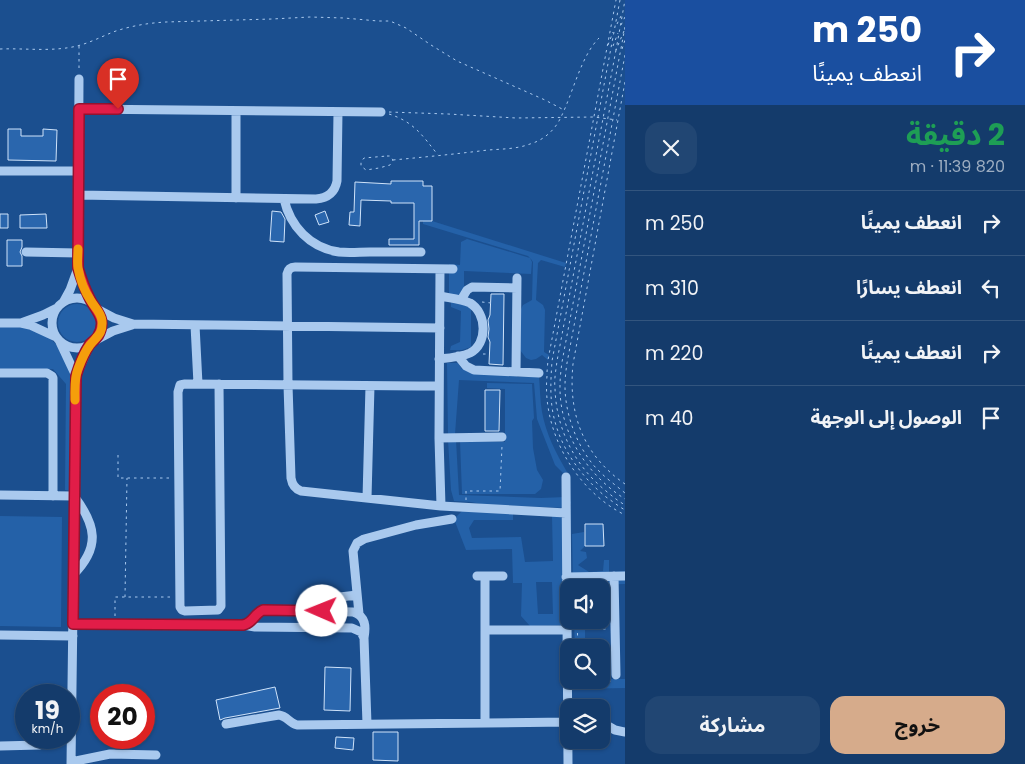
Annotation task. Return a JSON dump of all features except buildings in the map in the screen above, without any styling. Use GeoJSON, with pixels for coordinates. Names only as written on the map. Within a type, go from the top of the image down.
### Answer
{"type":"FeatureCollection","features":[{"type":"Feature","properties":{"kind":"lane"},"geometry":{"type":"LineString","coordinates":[[80,78],[78,268],[84,286],[100,315],[101,328],[76,376],[71,763],[110,754],[156,755]]}},
{"type":"Feature","properties":{"kind":"lane"},"geometry":{"type":"LineString","coordinates":[[79,109],[381,112]]}},
{"type":"Feature","properties":{"kind":"lane"},"geometry":{"type":"LineString","coordinates":[[236,111],[236,198]]}},
{"type":"Feature","properties":{"kind":"lane"},"geometry":{"type":"LineString","coordinates":[[78,195],[321,199],[335,189],[337,180],[338,112]]}},
{"type":"Feature","properties":{"kind":"lane"},"geometry":{"type":"LineString","coordinates":[[0,171],[78,171]]}},
{"type":"Feature","properties":{"kind":"lane"},"geometry":{"type":"LineString","coordinates":[[284,198],[288,212],[298,230],[308,239],[327,249],[340,252],[421,252]]}},
{"type":"Feature","properties":{"kind":"lane"},"geometry":{"type":"LineString","coordinates":[[26,252],[78,252]]}},
{"type":"Feature","properties":{"kind":"lane"},"geometry":{"type":"LineString","coordinates":[[76,376],[52,325],[54,313],[72,285],[78,268]]}},
{"type":"Feature","properties":{"kind":"lane"},"geometry":{"type":"LineString","coordinates":[[453,269],[291,268],[288,270],[288,385],[291,478],[294,486],[301,491],[441,506],[566,513]]}},
{"type":"Feature","properties":{"kind":"lane"},"geometry":{"type":"LineString","coordinates":[[440,269],[439,438],[441,506]]}},
{"type":"Feature","properties":{"kind":"lane"},"geometry":{"type":"LineString","coordinates":[[516,372],[518,278]]}},
{"type":"Feature","properties":{"kind":"lane"},"geometry":{"type":"LineString","coordinates":[[463,301],[467,290],[472,287],[517,288]]}},
{"type":"Feature","properties":{"kind":"lane"},"geometry":{"type":"LineString","coordinates":[[439,359],[469,353],[478,346],[481,340],[482,329],[482,318],[477,309],[470,303],[440,296]]}},
{"type":"Feature","properties":{"kind":"lane"},"geometry":{"type":"LineString","coordinates":[[21,323],[43,315],[71,299],[78,298],[85,300],[114,318],[133,324],[440,328]]}},
{"type":"Feature","properties":{"kind":"lane"},"geometry":{"type":"LineString","coordinates":[[0,323],[21,323],[39,328],[71,348],[84,347],[113,331],[133,324]]}},
{"type":"Feature","properties":{"kind":"lane"},"geometry":{"type":"LineString","coordinates":[[195,325],[198,384]]}},
{"type":"Feature","properties":{"kind":"lane"},"geometry":{"type":"LineString","coordinates":[[461,356],[466,366],[471,369],[539,373]]}},
{"type":"Feature","properties":{"kind":"lane"},"geometry":{"type":"LineString","coordinates":[[0,373],[47,373],[53,378],[53,496]]}},
{"type":"Feature","properties":{"kind":"lane"},"geometry":{"type":"LineString","coordinates":[[219,384],[221,608],[216,611],[183,611],[180,607],[178,389],[183,384],[219,384],[370,386],[439,386]]}},
{"type":"Feature","properties":{"kind":"lane"},"geometry":{"type":"LineString","coordinates":[[367,498],[370,386]]}},
{"type":"Feature","properties":{"kind":"lane"},"geometry":{"type":"LineString","coordinates":[[439,438],[502,437]]}},
{"type":"Feature","properties":{"kind":"lane"},"geometry":{"type":"LineString","coordinates":[[566,477],[567,639]]}},
{"type":"Feature","properties":{"kind":"lane"},"geometry":{"type":"LineString","coordinates":[[0,495],[74,496]]}},
{"type":"Feature","properties":{"kind":"lane"},"geometry":{"type":"LineString","coordinates":[[73,575],[86,562],[92,543],[90,522],[74,496]]}},
{"type":"Feature","properties":{"kind":"lane"},"geometry":{"type":"LineString","coordinates":[[367,724],[365,624],[361,616],[357,595],[354,547],[360,541],[398,530],[452,519]]}},
{"type":"Feature","properties":{"kind":"lane"},"geometry":{"type":"LineString","coordinates":[[485,723],[485,630],[481,576],[503,576]]}},
{"type":"Feature","properties":{"kind":"lane"},"geometry":{"type":"LineString","coordinates":[[614,576],[616,678]]}},
{"type":"Feature","properties":{"kind":"lane"},"geometry":{"type":"LineString","coordinates":[[566,577],[625,576]]}},
{"type":"Feature","properties":{"kind":"lane"},"geometry":{"type":"LineString","coordinates":[[340,596],[357,595]]}},
{"type":"Feature","properties":{"kind":"lane"},"geometry":{"type":"LineString","coordinates":[[243,625],[250,623],[258,613],[266,610],[353,612],[361,616]]}},
{"type":"Feature","properties":{"kind":"lane"},"geometry":{"type":"LineString","coordinates":[[340,612],[338,620],[340,628]]}},
{"type":"Feature","properties":{"kind":"lane"},"geometry":{"type":"LineString","coordinates":[[355,629],[359,625],[361,616]]}},
{"type":"Feature","properties":{"kind":"lane"},"geometry":{"type":"LineString","coordinates":[[254,619],[259,627]]}},
{"type":"Feature","properties":{"kind":"lane"},"geometry":{"type":"LineString","coordinates":[[73,624],[243,625],[259,627],[340,628],[355,629],[361,632],[364,638]]}},
{"type":"Feature","properties":{"kind":"lane"},"geometry":{"type":"LineString","coordinates":[[485,630],[567,630]]}},
{"type":"Feature","properties":{"kind":"lane"},"geometry":{"type":"LineString","coordinates":[[0,635],[73,636]]}},
{"type":"Feature","properties":{"kind":"lane"},"geometry":{"type":"LineString","coordinates":[[226,724],[279,715],[284,716],[297,725],[560,720]]}},
{"type":"Feature","properties":{"kind":"lane"},"geometry":{"type":"LineString","coordinates":[[610,727],[625,732]]}},
{"type":"Feature","properties":{"kind":"lane"},"geometry":{"type":"LineString","coordinates":[[0,746],[15,746]]}},
{"type":"Feature","properties":{"kind":"lane"},"geometry":{"type":"LineString","coordinates":[[568,749],[568,764]]}},
{"type":"Feature","properties":{"kind":"path"},"geometry":{"type":"LineString","coordinates":[[616,0],[548,360],[546,393],[547,408],[552,427],[561,450],[575,474],[593,492],[625,515]]}},
{"type":"Feature","properties":{"kind":"path"},"geometry":{"type":"LineString","coordinates":[[620,0],[552,361],[550,386],[556,426],[565,448],[579,471],[596,489],[625,510]]}},
{"type":"Feature","properties":{"kind":"path"},"geometry":{"type":"LineString","coordinates":[[625,0],[557,361],[554,386],[556,406],[561,425],[569,446],[582,468],[599,485],[625,504]]}},
{"type":"Feature","properties":{"kind":"path"},"geometry":{"type":"LineString","coordinates":[[607,48],[625,9]]}},
{"type":"Feature","properties":{"kind":"path"},"geometry":{"type":"LineString","coordinates":[[0,49],[58,49],[79,46],[124,29],[152,23],[310,17],[390,21],[396,22],[457,61],[564,110]]}},
{"type":"Feature","properties":{"kind":"path"},"geometry":{"type":"LineString","coordinates":[[611,49],[625,17]]}},
{"type":"Feature","properties":{"kind":"path"},"geometry":{"type":"LineString","coordinates":[[616,50],[625,28]]}},
{"type":"Feature","properties":{"kind":"path"},"geometry":{"type":"LineString","coordinates":[[625,28],[562,362],[560,386],[561,406],[573,444],[586,465],[602,482],[625,499]]}},
{"type":"Feature","properties":{"kind":"path"},"geometry":{"type":"LineString","coordinates":[[392,160],[529,145],[546,136],[561,118],[588,52],[600,38]]}},
{"type":"Feature","properties":{"kind":"path"},"geometry":{"type":"LineString","coordinates":[[620,52],[625,40]]}},
{"type":"Feature","properties":{"kind":"path"},"geometry":{"type":"LineString","coordinates":[[79,46],[80,78]]}},
{"type":"Feature","properties":{"kind":"path"},"geometry":{"type":"LineString","coordinates":[[625,55],[567,363],[565,386],[566,405],[570,422],[578,441],[590,462],[625,493]]}},
{"type":"Feature","properties":{"kind":"path"},"geometry":{"type":"LineString","coordinates":[[625,82],[571,382],[572,400],[582,435],[602,465],[625,484]]}},
{"type":"Feature","properties":{"kind":"path"},"geometry":{"type":"LineString","coordinates":[[381,112],[516,118],[594,117],[618,120]]}},
{"type":"Feature","properties":{"kind":"path"},"geometry":{"type":"LineString","coordinates":[[381,112],[395,116],[413,126],[439,156]]}},
{"type":"Feature","properties":{"kind":"path"},"geometry":{"type":"LineString","coordinates":[[390,156],[392,160],[390,165],[379,168],[366,170],[361,166],[362,160],[366,158],[390,156]]}},
{"type":"Feature","properties":{"kind":"path"},"geometry":{"type":"LineString","coordinates":[[478,302],[491,303]]}},
{"type":"Feature","properties":{"kind":"path"},"geometry":{"type":"LineString","coordinates":[[477,354],[489,354]]}},
{"type":"Feature","properties":{"kind":"path"},"geometry":{"type":"LineString","coordinates":[[466,508],[466,491],[500,491],[502,437]]}},
{"type":"Feature","properties":{"kind":"path"},"geometry":{"type":"LineString","coordinates":[[118,455],[118,478],[179,478]]}},
{"type":"Feature","properties":{"kind":"path"},"geometry":{"type":"LineString","coordinates":[[126,597],[127,478]]}},
{"type":"Feature","properties":{"kind":"path"},"geometry":{"type":"LineString","coordinates":[[115,624],[115,597],[180,598]]}},
{"type":"Feature","properties":{"kind":"path"},"geometry":{"type":"LineString","coordinates":[[577,629],[578,639]]}},
{"type":"Feature","properties":{"kind":"path"},"geometry":{"type":"LineString","coordinates":[[610,629],[615,629]]}},
{"type":"Feature","properties":{"kind":"path"},"geometry":{"type":"LineString","coordinates":[[610,678],[616,678]]}},
{"type":"Feature","properties":{"kind":"shaded area"},"geometry":{"type":"Polygon","coordinates":[[[423,221],[432,221],[566,263],[565,267],[541,260],[538,263],[536,300],[543,305],[545,310],[544,352],[549,355],[548,360],[542,355],[531,360],[526,358],[520,350],[521,309],[523,305],[532,300],[533,262],[531,259],[528,256],[423,224],[423,221]]]}},
{"type":"Feature","properties":{"kind":"shaded area"},"geometry":{"type":"Polygon","coordinates":[[[467,239],[530,258],[532,262],[531,274],[464,271],[464,295],[449,295],[449,264],[460,265],[461,242],[467,239]]]}},
{"type":"Feature","properties":{"kind":"shaded area"},"geometry":{"type":"Polygon","coordinates":[[[451,302],[465,303],[471,308],[471,347],[462,350],[450,350],[451,346],[460,342],[461,311],[451,307],[451,302]]]}},
{"type":"Feature","properties":{"kind":"shaded area"},"geometry":{"type":"Polygon","coordinates":[[[77,304],[91,309],[96,323],[91,337],[77,342],[63,337],[58,323],[63,309],[77,304]]]}},
{"type":"Feature","properties":{"kind":"shaded area"},"geometry":{"type":"Polygon","coordinates":[[[0,327],[23,327],[47,336],[56,344],[64,357],[71,381],[71,491],[65,490],[66,384],[53,369],[0,370],[0,327]]]}},
{"type":"Feature","properties":{"kind":"shaded area"},"geometry":{"type":"Polygon","coordinates":[[[447,363],[458,363],[462,369],[521,370],[517,377],[539,376],[541,408],[546,428],[567,472],[563,473],[555,465],[537,419],[534,383],[459,380],[455,434],[448,434],[447,363]]]}},
{"type":"Feature","properties":{"kind":"shaded area"},"geometry":{"type":"Polygon","coordinates":[[[487,383],[532,384],[533,448],[537,470],[543,480],[541,489],[535,494],[462,494],[460,441],[505,442],[505,389],[487,388],[487,383]]]}},
{"type":"Feature","properties":{"kind":"shaded area"},"geometry":{"type":"Polygon","coordinates":[[[448,440],[456,440],[459,495],[565,497],[571,502],[569,508],[486,505],[454,501],[451,490],[448,440]]]}},
{"type":"Feature","properties":{"kind":"shaded area"},"geometry":{"type":"Polygon","coordinates":[[[462,511],[513,513],[513,520],[474,520],[469,528],[472,538],[521,537],[525,562],[553,561],[552,516],[558,515],[566,521],[565,579],[560,579],[560,625],[530,626],[521,616],[522,583],[513,583],[512,549],[466,550],[454,519],[462,511]],[[536,582],[538,614],[553,614],[552,582],[536,582]]]}},
{"type":"Feature","properties":{"kind":"shaded area"},"geometry":{"type":"Polygon","coordinates":[[[0,516],[62,517],[61,627],[0,626],[0,516]]]}},
{"type":"Feature","properties":{"kind":"shaded area"},"geometry":{"type":"Polygon","coordinates":[[[584,532],[585,546],[580,551],[586,552],[587,558],[578,565],[589,572],[603,571],[604,560],[609,560],[609,572],[625,571],[625,584],[610,584],[610,579],[573,579],[572,534],[584,532]]]}},
{"type":"Feature","properties":{"kind":"shaded area"},"geometry":{"type":"Polygon","coordinates":[[[574,629],[585,629],[585,639],[575,639],[574,629]]]}},
{"type":"Feature","properties":{"kind":"shaded area"},"geometry":{"type":"Polygon","coordinates":[[[610,679],[625,679],[625,688],[610,688],[610,679]]]}},
{"type":"Feature","properties":{"kind":"slow traffic"},"geometry":{"type":"LineString","coordinates":[[75,400],[76,376],[90,344],[96,340],[99,334],[102,321],[81,280],[78,268],[78,249]]}},
{"type":"Feature","properties":{"kind":"route"},"geometry":{"type":"LineString","coordinates":[[118,109],[79,109],[78,268],[86,292],[102,321],[99,334],[96,340],[90,344],[76,376],[73,624],[246,625],[263,610],[322,611]]}}]}
